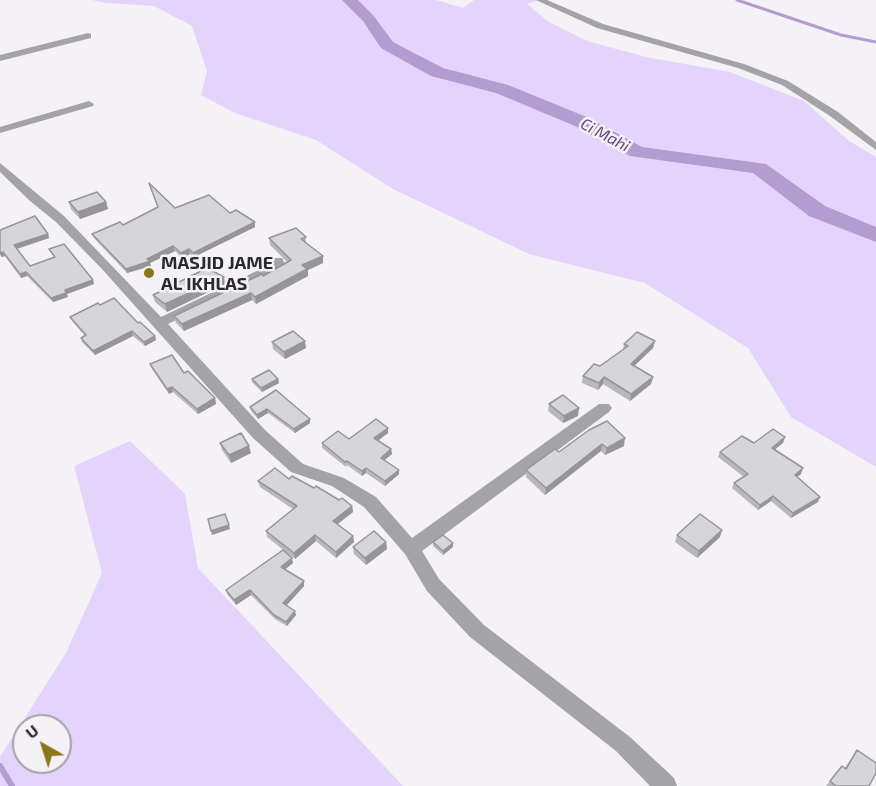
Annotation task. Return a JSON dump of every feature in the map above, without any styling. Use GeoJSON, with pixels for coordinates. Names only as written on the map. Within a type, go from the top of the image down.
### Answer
{"type":"FeatureCollection","features":[{"type":"Feature","properties":{"kind":"street"},"geometry":{"type":"LineString","coordinates":[[540,0],[600,26],[741,66],[785,83],[834,114],[876,147]]}},
{"type":"Feature","properties":{"kind":"street"},"geometry":{"type":"LineString","coordinates":[[0,58],[88,36]]}},
{"type":"Feature","properties":{"kind":"street"},"geometry":{"type":"LineString","coordinates":[[0,130],[89,104]]}},
{"type":"Feature","properties":{"kind":"street"},"geometry":{"type":"LineString","coordinates":[[0,166],[34,199],[60,219],[274,448],[297,468],[338,482],[370,502],[411,549],[433,585],[477,630],[623,744],[666,786]]}},
{"type":"Feature","properties":{"kind":"street"},"geometry":{"type":"LineString","coordinates":[[159,323],[272,269],[279,264],[278,261]]}},
{"type":"Feature","properties":{"kind":"street"},"geometry":{"type":"LineString","coordinates":[[411,549],[604,408]]}},
{"type":"Feature","properties":{"kind":"shaded area"},"geometry":{"type":"Polygon","coordinates":[[[92,0],[436,0],[463,8],[474,0],[540,0],[527,4],[549,22],[587,41],[646,57],[730,72],[804,101],[849,141],[876,157],[876,467],[791,417],[748,348],[645,283],[529,254],[393,189],[316,140],[235,113],[201,95],[207,71],[192,26],[154,6],[92,0]]]}},
{"type":"Feature","properties":{"kind":"shaded area"},"geometry":{"type":"Polygon","coordinates":[[[130,441],[185,494],[198,568],[403,786],[0,786],[0,757],[12,738],[12,774],[72,774],[72,714],[27,714],[66,653],[102,573],[74,466],[130,441]]]}},
{"type":"Feature","properties":{"kind":"building"},"geometry":{"type":"Polygon","coordinates":[[[149,183],[175,208],[209,195],[230,213],[236,210],[255,222],[193,253],[189,249],[181,253],[173,246],[147,259],[150,261],[126,269],[92,234],[120,222],[123,225],[158,207],[149,183]]]}},
{"type":"Feature","properties":{"kind":"building"},"geometry":{"type":"Polygon","coordinates":[[[97,192],[106,202],[78,212],[69,202],[97,192]]]}},
{"type":"Feature","properties":{"kind":"building"},"geometry":{"type":"Polygon","coordinates":[[[35,216],[48,234],[14,245],[30,266],[55,257],[49,249],[64,244],[93,280],[65,290],[66,293],[51,298],[26,272],[20,274],[3,252],[0,253],[0,230],[35,216]]]}},
{"type":"Feature","properties":{"kind":"building"},"geometry":{"type":"Polygon","coordinates":[[[296,228],[306,237],[301,239],[323,256],[302,265],[307,269],[255,297],[251,293],[182,324],[174,316],[262,274],[263,276],[291,260],[269,238],[296,228]]]}},
{"type":"Feature","properties":{"kind":"building"},"geometry":{"type":"Polygon","coordinates":[[[207,268],[224,277],[165,304],[153,295],[207,268]]]}},
{"type":"Feature","properties":{"kind":"building"},"geometry":{"type":"Polygon","coordinates":[[[114,298],[138,323],[140,322],[155,336],[144,342],[132,331],[93,351],[81,338],[86,335],[70,317],[114,298]]]}},
{"type":"Feature","properties":{"kind":"building"},"geometry":{"type":"Polygon","coordinates":[[[293,331],[305,341],[284,352],[272,342],[293,331]]]}},
{"type":"Feature","properties":{"kind":"building"},"geometry":{"type":"Polygon","coordinates":[[[637,332],[655,341],[631,364],[653,377],[631,394],[604,377],[599,383],[583,376],[594,364],[600,366],[628,346],[624,344],[637,332]]]}},
{"type":"Feature","properties":{"kind":"building"},"geometry":{"type":"Polygon","coordinates":[[[172,355],[184,373],[188,371],[215,398],[197,409],[172,387],[167,389],[150,364],[172,355]]]}},
{"type":"Feature","properties":{"kind":"building"},"geometry":{"type":"Polygon","coordinates":[[[269,370],[278,379],[261,388],[252,379],[269,370]]]}},
{"type":"Feature","properties":{"kind":"building"},"geometry":{"type":"Polygon","coordinates":[[[276,390],[310,419],[294,429],[267,409],[257,415],[250,407],[276,390]]]}},
{"type":"Feature","properties":{"kind":"building"},"geometry":{"type":"Polygon","coordinates":[[[563,395],[579,408],[564,416],[549,404],[563,395]]]}},
{"type":"Feature","properties":{"kind":"building"},"geometry":{"type":"Polygon","coordinates":[[[376,419],[388,428],[374,438],[391,449],[381,458],[399,470],[385,481],[366,468],[362,471],[347,461],[345,462],[322,443],[338,431],[349,439],[376,419]]]}},
{"type":"Feature","properties":{"kind":"building"},"geometry":{"type":"Polygon","coordinates":[[[607,421],[625,438],[607,448],[602,444],[546,488],[526,470],[555,449],[559,452],[589,430],[607,421]]]}},
{"type":"Feature","properties":{"kind":"building"},"geometry":{"type":"Polygon","coordinates":[[[773,429],[785,437],[772,448],[803,468],[795,475],[820,497],[793,513],[773,496],[760,505],[734,483],[748,474],[720,452],[742,436],[754,443],[773,429]]]}},
{"type":"Feature","properties":{"kind":"building"},"geometry":{"type":"Polygon","coordinates":[[[241,433],[249,446],[229,455],[220,443],[241,433]]]}},
{"type":"Feature","properties":{"kind":"building"},"geometry":{"type":"Polygon","coordinates":[[[275,468],[289,479],[292,476],[314,488],[316,486],[339,500],[342,498],[352,506],[333,521],[353,536],[336,552],[315,535],[294,553],[266,531],[297,506],[258,481],[275,468]]]}},
{"type":"Feature","properties":{"kind":"building"},"geometry":{"type":"Polygon","coordinates":[[[225,514],[229,525],[211,531],[208,519],[225,514]]]}},
{"type":"Feature","properties":{"kind":"building"},"geometry":{"type":"Polygon","coordinates":[[[700,514],[722,530],[699,551],[677,535],[700,514]]]}},
{"type":"Feature","properties":{"kind":"building"},"geometry":{"type":"Polygon","coordinates":[[[374,531],[386,542],[365,558],[353,547],[374,531]]]}},
{"type":"Feature","properties":{"kind":"building"},"geometry":{"type":"Polygon","coordinates":[[[443,535],[453,543],[443,551],[433,542],[443,535]]]}},
{"type":"Feature","properties":{"kind":"building"},"geometry":{"type":"Polygon","coordinates":[[[283,550],[292,558],[281,567],[304,581],[283,603],[295,611],[286,622],[274,615],[250,590],[234,600],[226,590],[283,550]]]}},
{"type":"Feature","properties":{"kind":"building"},"geometry":{"type":"Polygon","coordinates":[[[857,750],[876,763],[876,773],[869,786],[836,786],[830,781],[842,766],[846,769],[857,750]]]}},
{"type":"Feature","properties":{"kind":"waterway","name":"Ci Mahi"},"geometry":{"type":"LineString","coordinates":[[349,0],[368,18],[387,45],[437,72],[502,89],[582,122],[637,152],[759,168],[817,211],[876,235]]}},
{"type":"Feature","properties":{"kind":"waterway"},"geometry":{"type":"LineString","coordinates":[[737,0],[841,35],[876,42]]}},
{"type":"Feature","properties":{"kind":"waterway"},"geometry":{"type":"LineString","coordinates":[[0,766],[12,786]]}},
{"type":"Feature","properties":{"kind":"place","name":"MASJID JAME AL IKHLAS"},"geometry":{"type":"Point","coordinates":[149,273]}}]}
